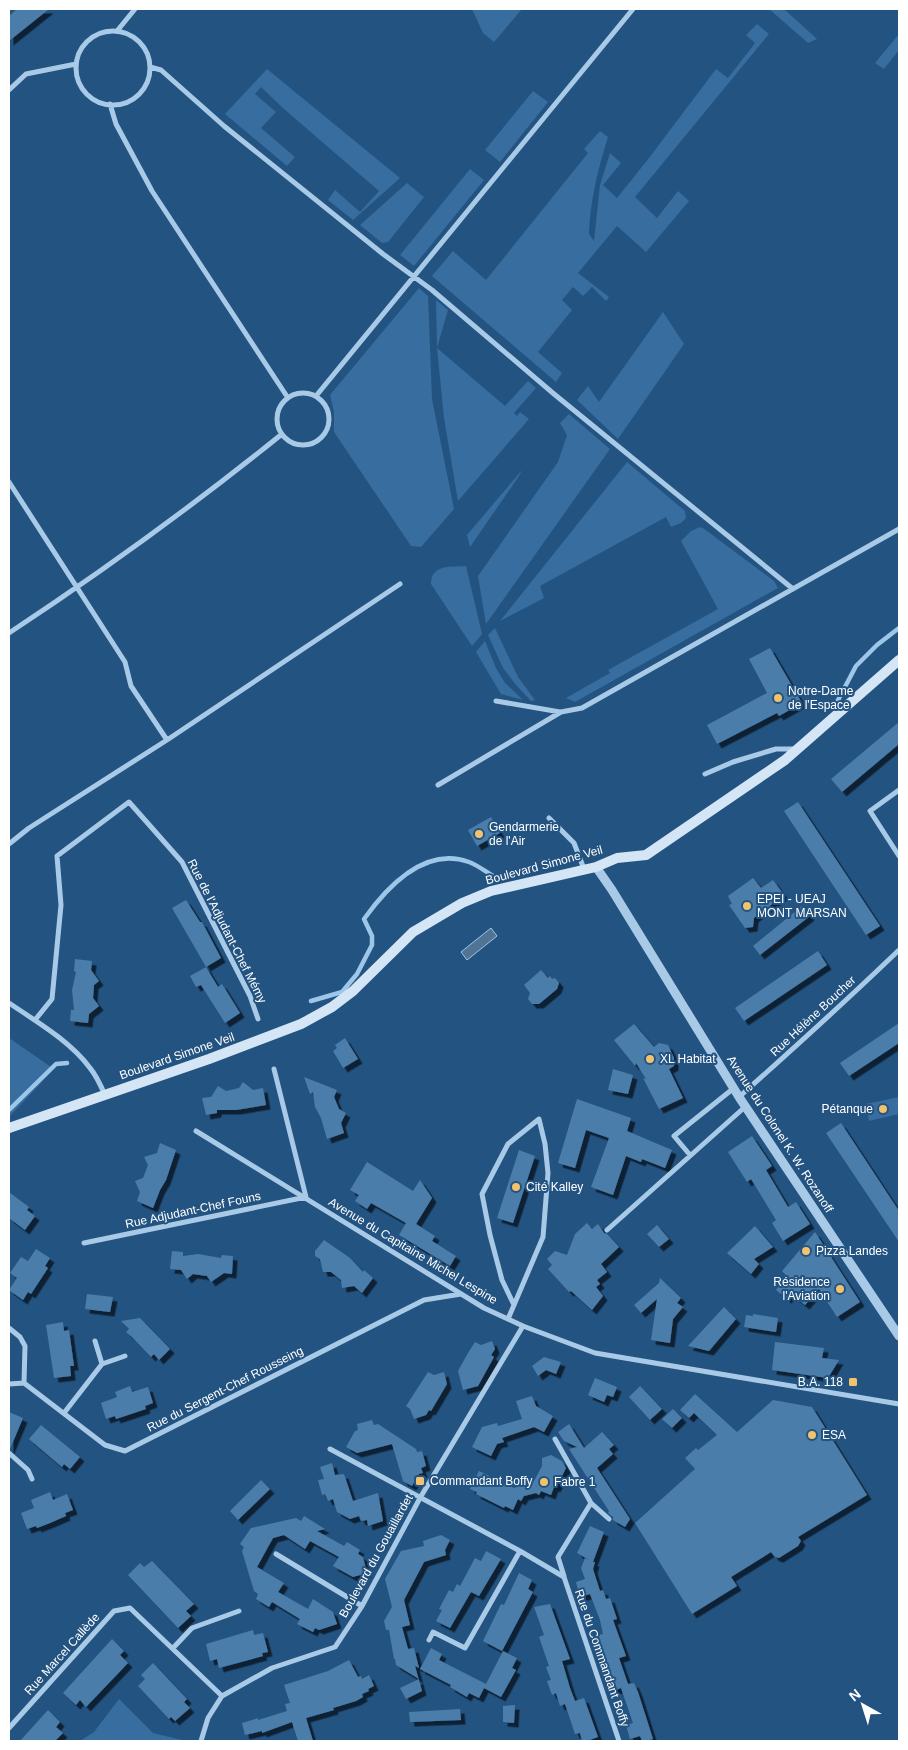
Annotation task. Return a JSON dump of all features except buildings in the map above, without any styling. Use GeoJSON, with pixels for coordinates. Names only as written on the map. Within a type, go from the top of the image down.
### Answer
{"type":"FeatureCollection","features":[{"type":"Feature","properties":{"kind":"main road","name":"Boulevard Simone Veil"},"geometry":{"type":"LineString","coordinates":[[9,1128],[219,1055],[301,1024],[332,1007],[353,991],[413,932],[462,903],[491,891],[596,867],[617,858],[646,855],[785,760],[899,660]]}},
{"type":"Feature","properties":{"kind":"street"},"geometry":{"type":"LineString","coordinates":[[117,31],[135,9]]}},
{"type":"Feature","properties":{"kind":"street"},"geometry":{"type":"LineString","coordinates":[[316,396],[416,277],[633,9]]}},
{"type":"Feature","properties":{"kind":"street"},"geometry":{"type":"LineString","coordinates":[[117,31],[136,39],[144,47],[150,67],[148,79],[143,90],[134,98],[123,103],[110,104],[99,102],[89,96],[81,87],[77,76],[76,64],[79,53],[85,43],[94,36],[117,31]]}},
{"type":"Feature","properties":{"kind":"street"},"geometry":{"type":"LineString","coordinates":[[9,90],[26,74],[76,64]]}},
{"type":"Feature","properties":{"kind":"street"},"geometry":{"type":"LineString","coordinates":[[150,67],[161,70],[224,126],[383,254],[416,277],[554,394],[794,589]]}},
{"type":"Feature","properties":{"kind":"street"},"geometry":{"type":"LineString","coordinates":[[110,104],[116,124],[152,191],[288,398]]}},
{"type":"Feature","properties":{"kind":"street"},"geometry":{"type":"LineString","coordinates":[[300,393],[309,393],[316,396],[323,402],[329,418],[328,427],[324,434],[310,444],[301,445],[286,439],[277,424],[279,407],[288,398],[300,393]]}},
{"type":"Feature","properties":{"kind":"street"},"geometry":{"type":"LineString","coordinates":[[9,633],[78,587],[220,484],[282,434]]}},
{"type":"Feature","properties":{"kind":"street"},"geometry":{"type":"LineString","coordinates":[[9,482],[125,662],[131,686],[167,740]]}},
{"type":"Feature","properties":{"kind":"street"},"geometry":{"type":"LineString","coordinates":[[496,701],[560,712],[582,708],[899,529]]}},
{"type":"Feature","properties":{"kind":"street"},"geometry":{"type":"LineString","coordinates":[[9,844],[29,828],[167,740],[400,584]]}},
{"type":"Feature","properties":{"kind":"street"},"geometry":{"type":"LineString","coordinates":[[438,785],[560,712]]}},
{"type":"Feature","properties":{"kind":"street"},"geometry":{"type":"LineString","coordinates":[[705,774],[733,762],[776,749],[798,749]]}},
{"type":"Feature","properties":{"kind":"street"},"geometry":{"type":"LineString","coordinates":[[899,790],[870,811],[899,856]]}},
{"type":"Feature","properties":{"kind":"street","name":"Rue de l'Adjudant-Chef Mémy"},"geometry":{"type":"LineString","coordinates":[[34,1020],[52,999],[61,905],[57,856],[129,802],[182,862],[250,996],[258,1019]]}},
{"type":"Feature","properties":{"kind":"street"},"geometry":{"type":"LineString","coordinates":[[548,818],[574,843],[584,869]]}},
{"type":"Feature","properties":{"kind":"street","name":"Avenue du Colonel K. W. Rozanoff"},"geometry":{"type":"LineString","coordinates":[[596,867],[739,1096],[899,1336]]}},
{"type":"Feature","properties":{"kind":"street","name":"Rue Hélène Boucher"},"geometry":{"type":"LineString","coordinates":[[739,1096],[827,1019],[855,990],[899,950]]}},
{"type":"Feature","properties":{"kind":"street"},"geometry":{"type":"LineString","coordinates":[[9,1003],[76,1051],[91,1069],[105,1095]]}},
{"type":"Feature","properties":{"kind":"street"},"geometry":{"type":"LineString","coordinates":[[274,1069],[306,1197]]}},
{"type":"Feature","properties":{"kind":"street"},"geometry":{"type":"LineString","coordinates":[[690,1156],[674,1136],[734,1088]]}},
{"type":"Feature","properties":{"kind":"street"},"geometry":{"type":"LineString","coordinates":[[608,1230],[746,1106]]}},
{"type":"Feature","properties":{"kind":"street"},"geometry":{"type":"LineString","coordinates":[[508,1319],[514,1305],[543,1237],[548,1173],[540,1119],[508,1144],[482,1194],[502,1280],[514,1305]]}},
{"type":"Feature","properties":{"kind":"street","name":"Avenue du Capitaine Michel Lespine"},"geometry":{"type":"LineString","coordinates":[[196,1131],[484,1308],[523,1326],[595,1353],[899,1404]]}},
{"type":"Feature","properties":{"kind":"street","name":"Rue Adjudant-Chef Founs"},"geometry":{"type":"LineString","coordinates":[[84,1243],[306,1197]]}},
{"type":"Feature","properties":{"kind":"street","name":"Rue du Sergent-Chef Rousseing"},"geometry":{"type":"LineString","coordinates":[[24,1383],[105,1445],[125,1451],[424,1300],[461,1294]]}},
{"type":"Feature","properties":{"kind":"street","name":"Boulevard du Gouaillardet"},"geometry":{"type":"LineString","coordinates":[[202,1741],[208,1718],[222,1696],[272,1668],[335,1647],[362,1606],[420,1498],[523,1326]]}},
{"type":"Feature","properties":{"kind":"street"},"geometry":{"type":"LineString","coordinates":[[9,1328],[20,1337],[25,1346],[24,1383],[9,1384]]}},
{"type":"Feature","properties":{"kind":"street"},"geometry":{"type":"LineString","coordinates":[[95,1341],[102,1364]]}},
{"type":"Feature","properties":{"kind":"street"},"geometry":{"type":"LineString","coordinates":[[64,1414],[102,1364],[125,1356]]}},
{"type":"Feature","properties":{"kind":"street"},"geometry":{"type":"LineString","coordinates":[[555,1438],[591,1502],[609,1519]]}},
{"type":"Feature","properties":{"kind":"street","name":"Rue du Commandant Boffy"},"geometry":{"type":"LineString","coordinates":[[330,1449],[520,1551],[564,1577],[619,1741]]}},
{"type":"Feature","properties":{"kind":"street"},"geometry":{"type":"LineString","coordinates":[[9,1453],[28,1470],[32,1479]]}},
{"type":"Feature","properties":{"kind":"street"},"geometry":{"type":"LineString","coordinates":[[564,1577],[558,1557],[591,1502]]}},
{"type":"Feature","properties":{"kind":"street"},"geometry":{"type":"LineString","coordinates":[[429,1640],[433,1632],[466,1648],[520,1551]]}},
{"type":"Feature","properties":{"kind":"street"},"geometry":{"type":"LineString","coordinates":[[276,1554],[362,1606]]}},
{"type":"Feature","properties":{"kind":"street","name":"Rue Marcel Callède"},"geometry":{"type":"LineString","coordinates":[[9,1728],[114,1611],[130,1608],[222,1696]]}},
{"type":"Feature","properties":{"kind":"street"},"geometry":{"type":"LineString","coordinates":[[173,1648],[192,1628],[239,1611]]}},
{"type":"Feature","properties":{"kind":"shaded area"},"geometry":{"type":"Polygon","coordinates":[[[472,9],[522,9],[494,42],[483,33],[472,9]]]}},
{"type":"Feature","properties":{"kind":"shaded area"},"geometry":{"type":"Polygon","coordinates":[[[769,9],[784,9],[817,39],[808,43],[769,9]]]}},
{"type":"Feature","properties":{"kind":"shaded area"},"geometry":{"type":"Polygon","coordinates":[[[757,24],[769,34],[635,197],[657,218],[678,191],[689,201],[646,252],[617,226],[578,273],[609,297],[606,301],[592,287],[583,296],[573,287],[562,300],[572,310],[538,352],[562,373],[556,382],[432,276],[453,251],[486,280],[588,153],[584,149],[600,131],[608,137],[591,209],[589,234],[594,241],[600,185],[610,153],[621,163],[603,185],[617,198],[716,69],[728,78],[755,43],[746,35],[757,24]]]}},
{"type":"Feature","properties":{"kind":"shaded area"},"geometry":{"type":"Polygon","coordinates":[[[899,34],[899,50],[884,69],[875,63],[899,34]]]}},
{"type":"Feature","properties":{"kind":"shaded area"},"geometry":{"type":"Polygon","coordinates":[[[267,69],[400,178],[353,220],[328,200],[335,190],[360,212],[379,191],[261,87],[255,94],[276,112],[261,128],[295,157],[287,166],[225,114],[267,69]]]}},
{"type":"Feature","properties":{"kind":"shaded area"},"geometry":{"type":"Polygon","coordinates":[[[533,91],[548,102],[500,162],[485,150],[533,91]]]}},
{"type":"Feature","properties":{"kind":"shaded area"},"geometry":{"type":"Polygon","coordinates":[[[470,169],[484,180],[414,266],[400,255],[470,169]]]}},
{"type":"Feature","properties":{"kind":"shaded area"},"geometry":{"type":"Polygon","coordinates":[[[407,183],[424,197],[388,242],[382,243],[360,225],[407,183]]]}},
{"type":"Feature","properties":{"kind":"shaded area"},"geometry":{"type":"Polygon","coordinates":[[[419,288],[428,296],[432,399],[454,509],[421,547],[411,546],[334,432],[334,412],[330,395],[419,288]]]}},
{"type":"Feature","properties":{"kind":"shaded area"},"geometry":{"type":"Polygon","coordinates":[[[436,300],[448,310],[437,348],[436,300]]]}},
{"type":"Feature","properties":{"kind":"shaded area"},"geometry":{"type":"Polygon","coordinates":[[[663,312],[684,344],[618,439],[577,400],[588,386],[599,402],[663,312]]]}},
{"type":"Feature","properties":{"kind":"shaded area"},"geometry":{"type":"Polygon","coordinates":[[[437,348],[505,406],[528,381],[536,388],[514,413],[517,416],[520,412],[529,419],[458,501],[444,418],[437,348]]]}},
{"type":"Feature","properties":{"kind":"shaded area"},"geometry":{"type":"Polygon","coordinates":[[[569,414],[610,449],[486,624],[478,576],[558,462],[567,435],[560,423],[569,414]]]}},
{"type":"Feature","properties":{"kind":"shaded area"},"geometry":{"type":"Polygon","coordinates":[[[627,462],[685,511],[686,518],[681,523],[671,527],[666,517],[540,586],[544,598],[500,621],[627,462]]]}},
{"type":"Feature","properties":{"kind":"shaded area"},"geometry":{"type":"Polygon","coordinates":[[[522,470],[519,476],[470,547],[467,535],[522,470]]]}},
{"type":"Feature","properties":{"kind":"shaded area"},"geometry":{"type":"Polygon","coordinates":[[[700,527],[774,581],[778,588],[575,702],[566,698],[610,673],[608,670],[718,609],[681,541],[691,531],[700,527]]]}},
{"type":"Feature","properties":{"kind":"shaded area"},"geometry":{"type":"Polygon","coordinates":[[[466,566],[482,634],[472,646],[431,584],[434,573],[438,570],[448,567],[466,566]]]}},
{"type":"Feature","properties":{"kind":"shaded area"},"geometry":{"type":"Polygon","coordinates":[[[495,628],[518,677],[535,700],[531,701],[503,668],[488,635],[495,628]]]}},
{"type":"Feature","properties":{"kind":"shaded area"},"geometry":{"type":"Polygon","coordinates":[[[485,641],[496,668],[505,683],[523,700],[501,694],[476,652],[485,641]]]}},
{"type":"Feature","properties":{"kind":"shaded area"},"geometry":{"type":"Polygon","coordinates":[[[491,928],[497,936],[467,960],[461,952],[491,928]]]}},
{"type":"Feature","properties":{"kind":"shaded area"},"geometry":{"type":"Polygon","coordinates":[[[9,1038],[54,1069],[9,1117],[9,1038]]]}},
{"type":"Feature","properties":{"kind":"shaded area","name":"Pétanque"},"geometry":{"type":"Polygon","coordinates":[[[899,1097],[899,1114],[869,1121],[866,1104],[899,1097]]]}},
{"type":"Feature","properties":{"kind":"shaded area"},"geometry":{"type":"Polygon","coordinates":[[[119,1699],[153,1733],[186,1741],[80,1741],[94,1732],[119,1699]]]}},
{"type":"Feature","properties":{"kind":"waterway"},"geometry":{"type":"LineString","coordinates":[[822,708],[836,704],[856,666],[877,645],[899,628]]}},
{"type":"Feature","properties":{"kind":"waterway"},"geometry":{"type":"LineString","coordinates":[[311,1001],[342,992],[357,974],[372,945],[372,936],[364,919],[384,894],[409,872],[437,860],[453,859],[472,863],[493,876]]}},
{"type":"Feature","properties":{"kind":"waterway"},"geometry":{"type":"LineString","coordinates":[[9,1110],[56,1064],[67,1063]]}},
{"type":"Feature","properties":{"kind":"place","name":"Notre-Dame de l'Espace"},"geometry":{"type":"Point","coordinates":[778,698]}},
{"type":"Feature","properties":{"kind":"place","name":"Gendarmerie de l'Air"},"geometry":{"type":"Point","coordinates":[479,834]}},
{"type":"Feature","properties":{"kind":"place","name":"EPEI - UEAJ MONT MARSAN"},"geometry":{"type":"Point","coordinates":[747,906]}},
{"type":"Feature","properties":{"kind":"place","name":"XL Habitat"},"geometry":{"type":"Point","coordinates":[650,1059]}},
{"type":"Feature","properties":{"kind":"place","name":"Pétanque"},"geometry":{"type":"Point","coordinates":[883,1109]}},
{"type":"Feature","properties":{"kind":"place","name":"Cité Kalley"},"geometry":{"type":"Point","coordinates":[516,1187]}},
{"type":"Feature","properties":{"kind":"place","name":"Pizza Landes"},"geometry":{"type":"Point","coordinates":[806,1251]}},
{"type":"Feature","properties":{"kind":"place","name":"Résidence l'Aviation"},"geometry":{"type":"Point","coordinates":[840,1289]}},
{"type":"Feature","properties":{"kind":"place","name":"B.A. 118"},"geometry":{"type":"Point","coordinates":[853,1382]}},
{"type":"Feature","properties":{"kind":"place","name":"ESA"},"geometry":{"type":"Point","coordinates":[812,1435]}},
{"type":"Feature","properties":{"kind":"place","name":"Commandant Boffy"},"geometry":{"type":"Point","coordinates":[420,1481]}},
{"type":"Feature","properties":{"kind":"place","name":"Fabre 1"},"geometry":{"type":"Point","coordinates":[544,1482]}}]}
